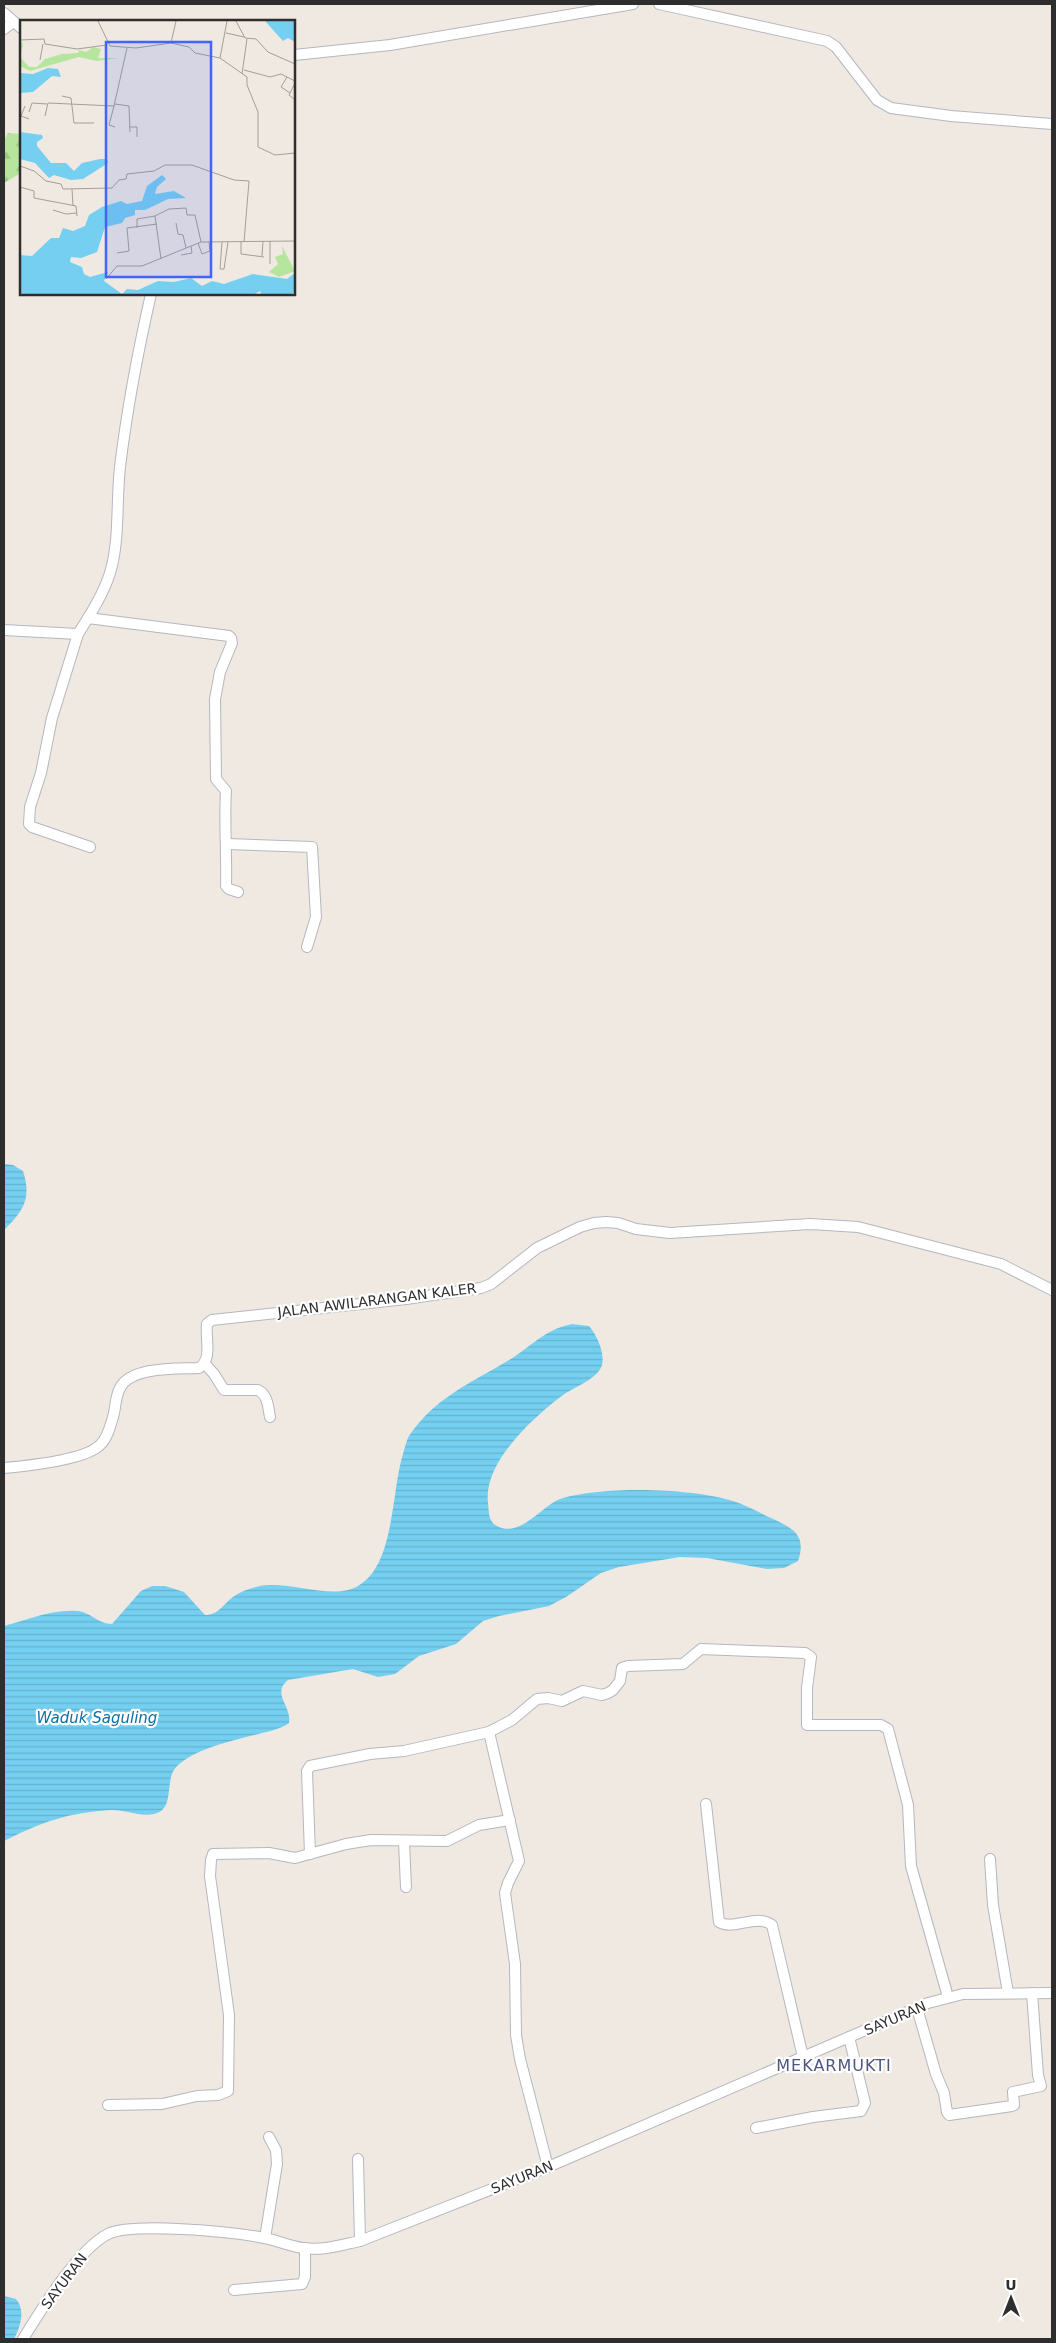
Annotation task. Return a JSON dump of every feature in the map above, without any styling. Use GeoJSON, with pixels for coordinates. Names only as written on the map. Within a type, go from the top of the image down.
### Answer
{"type":"FeatureCollection","features":[{"type":"Feature","properties":{"kind":"street"},"geometry":{"type":"LineString","coordinates":[[295,55],[390,44],[633,4]]}},
{"type":"Feature","properties":{"kind":"street"},"geometry":{"type":"LineString","coordinates":[[658,4],[826,41],[836,47],[877,100],[891,108],[951,116],[1052,124]]}},
{"type":"Feature","properties":{"kind":"street"},"geometry":{"type":"LineString","coordinates":[[4,13],[17,25]]}},
{"type":"Feature","properties":{"kind":"street"},"geometry":{"type":"LineString","coordinates":[[4,29],[17,25]]}},
{"type":"Feature","properties":{"kind":"street"},"geometry":{"type":"LineString","coordinates":[[90,847],[32,827],[29,824],[30,808],[41,773],[52,718],[78,634],[106,583],[112,564],[124,442],[150,295]]}},
{"type":"Feature","properties":{"kind":"street"},"geometry":{"type":"LineString","coordinates":[[88,618],[231,638],[232,642],[220,672],[215,698],[214,756],[216,781],[224,786],[226,791],[224,820],[228,844],[226,886],[229,890],[238,892]]}},
{"type":"Feature","properties":{"kind":"street"},"geometry":{"type":"LineString","coordinates":[[4,630],[78,634]]}},
{"type":"Feature","properties":{"kind":"street"},"geometry":{"type":"LineString","coordinates":[[228,844],[312,847],[316,922],[307,947]]}},
{"type":"Feature","properties":{"kind":"street","name":"JALAN AWILARANGAN KALER"},"geometry":{"type":"LineString","coordinates":[[205,1364],[207,1358],[207,1324],[212,1320],[406,1299],[481,1288],[491,1284],[537,1248],[580,1226],[594,1223],[618,1224],[636,1229],[670,1233],[810,1224],[858,1226],[1001,1264],[1052,1290]]}},
{"type":"Feature","properties":{"kind":"street"},"geometry":{"type":"LineString","coordinates":[[4,1468],[28,1466],[90,1452],[101,1445],[110,1430],[116,1398],[121,1386],[129,1377],[144,1372],[199,1368],[205,1364],[224,1390],[258,1390],[263,1392],[267,1400],[270,1417]]}},
{"type":"Feature","properties":{"kind":"street"},"geometry":{"type":"LineString","coordinates":[[310,1854],[307,1771],[310,1766],[370,1754],[404,1752],[489,1732],[512,1720],[537,1699],[548,1698],[562,1701],[583,1691],[602,1695],[613,1690],[620,1681],[622,1668],[628,1666],[683,1664],[701,1649],[805,1653],[811,1657],[807,1688],[807,1725],[881,1725],[888,1729],[908,1805],[911,1866],[948,1997]]}},
{"type":"Feature","properties":{"kind":"street"},"geometry":{"type":"LineString","coordinates":[[489,1732],[519,1861],[508,1882],[505,1893],[515,1964],[516,2035],[520,2059],[548,2167]]}},
{"type":"Feature","properties":{"kind":"street"},"geometry":{"type":"LineString","coordinates":[[706,1804],[719,1922],[729,1924],[764,1920],[772,1924],[803,2057]]}},
{"type":"Feature","properties":{"kind":"street"},"geometry":{"type":"LineString","coordinates":[[108,2104],[162,2104],[197,2096],[218,2095],[228,2091],[229,2015],[210,1876],[212,1856],[218,1853],[269,1853],[289,1859],[371,1840],[404,1842],[447,1841],[479,1826],[510,1820]]}},
{"type":"Feature","properties":{"kind":"street"},"geometry":{"type":"LineString","coordinates":[[404,1842],[406,1887]]}},
{"type":"Feature","properties":{"kind":"street"},"geometry":{"type":"LineString","coordinates":[[990,1859],[993,1905],[1008,1993]]}},
{"type":"Feature","properties":{"kind":"street","name":"SAYURAN"},"geometry":{"type":"LineString","coordinates":[[23,2339],[82,2256],[110,2233],[123,2229],[137,2229],[234,2233],[265,2238],[305,2248],[328,2248],[360,2240],[548,2167],[917,2008],[948,1997],[1008,1993],[1052,1993]]}},
{"type":"Feature","properties":{"kind":"street"},"geometry":{"type":"LineString","coordinates":[[917,2008],[936,2074],[944,2093],[947,2112],[949,2115],[964,2114],[976,2110],[1012,2106],[1014,2105],[1013,2092],[1041,2086],[1038,2075],[1032,1993]]}},
{"type":"Feature","properties":{"kind":"street"},"geometry":{"type":"LineString","coordinates":[[756,2128],[813,2117],[861,2111],[864,2108],[859,2072],[849,2037]]}},
{"type":"Feature","properties":{"kind":"street"},"geometry":{"type":"LineString","coordinates":[[265,2238],[277,2164],[276,2150],[269,2137]]}},
{"type":"Feature","properties":{"kind":"street"},"geometry":{"type":"LineString","coordinates":[[358,2160],[360,2240]]}},
{"type":"Feature","properties":{"kind":"street"},"geometry":{"type":"LineString","coordinates":[[234,2290],[302,2284],[305,2277],[305,2248]]}},
{"type":"Feature","properties":{"kind":"green space"},"geometry":{"type":"Polygon","coordinates":[[[8,133],[20,134],[20,174],[4,183],[4,140],[8,133]]]}},
{"type":"Feature","properties":{"kind":"water"},"geometry":{"type":"Polygon","coordinates":[[[4,1164],[13,1165],[23,1171],[26,1181],[26,1197],[21,1210],[4,1230],[4,1164]]]}},
{"type":"Feature","properties":{"kind":"water","name":"Waduk Saguling"},"geometry":{"type":"Polygon","coordinates":[[[572,1324],[589,1326],[592,1330],[597,1339],[603,1360],[600,1370],[591,1379],[563,1395],[538,1415],[502,1457],[489,1487],[488,1503],[492,1522],[506,1529],[514,1528],[531,1519],[555,1501],[581,1494],[625,1490],[694,1493],[738,1503],[786,1525],[796,1534],[801,1545],[798,1561],[784,1568],[767,1569],[707,1558],[680,1557],[619,1567],[601,1573],[566,1597],[549,1606],[483,1621],[456,1644],[419,1656],[395,1674],[378,1677],[353,1669],[288,1680],[281,1690],[288,1711],[289,1723],[272,1730],[213,1746],[185,1760],[173,1771],[166,1805],[157,1813],[146,1815],[112,1810],[82,1813],[44,1823],[4,1841],[4,1626],[49,1613],[68,1611],[86,1613],[103,1622],[112,1624],[141,1591],[152,1586],[165,1586],[184,1592],[205,1615],[210,1615],[239,1593],[260,1586],[272,1585],[336,1591],[348,1590],[358,1586],[370,1576],[379,1562],[390,1526],[403,1454],[408,1438],[418,1423],[440,1403],[464,1386],[513,1358],[544,1335],[572,1324]]]}},
{"type":"Feature","properties":{"kind":"water"},"geometry":{"type":"Polygon","coordinates":[[[4,2296],[16,2299],[21,2309],[20,2324],[14,2339],[4,2339],[4,2296]]]}},
{"type":"Feature","properties":{"kind":"district","name":"MEKARMUKTI"},"geometry":{"type":"Point","coordinates":[834,2065]}}]}
